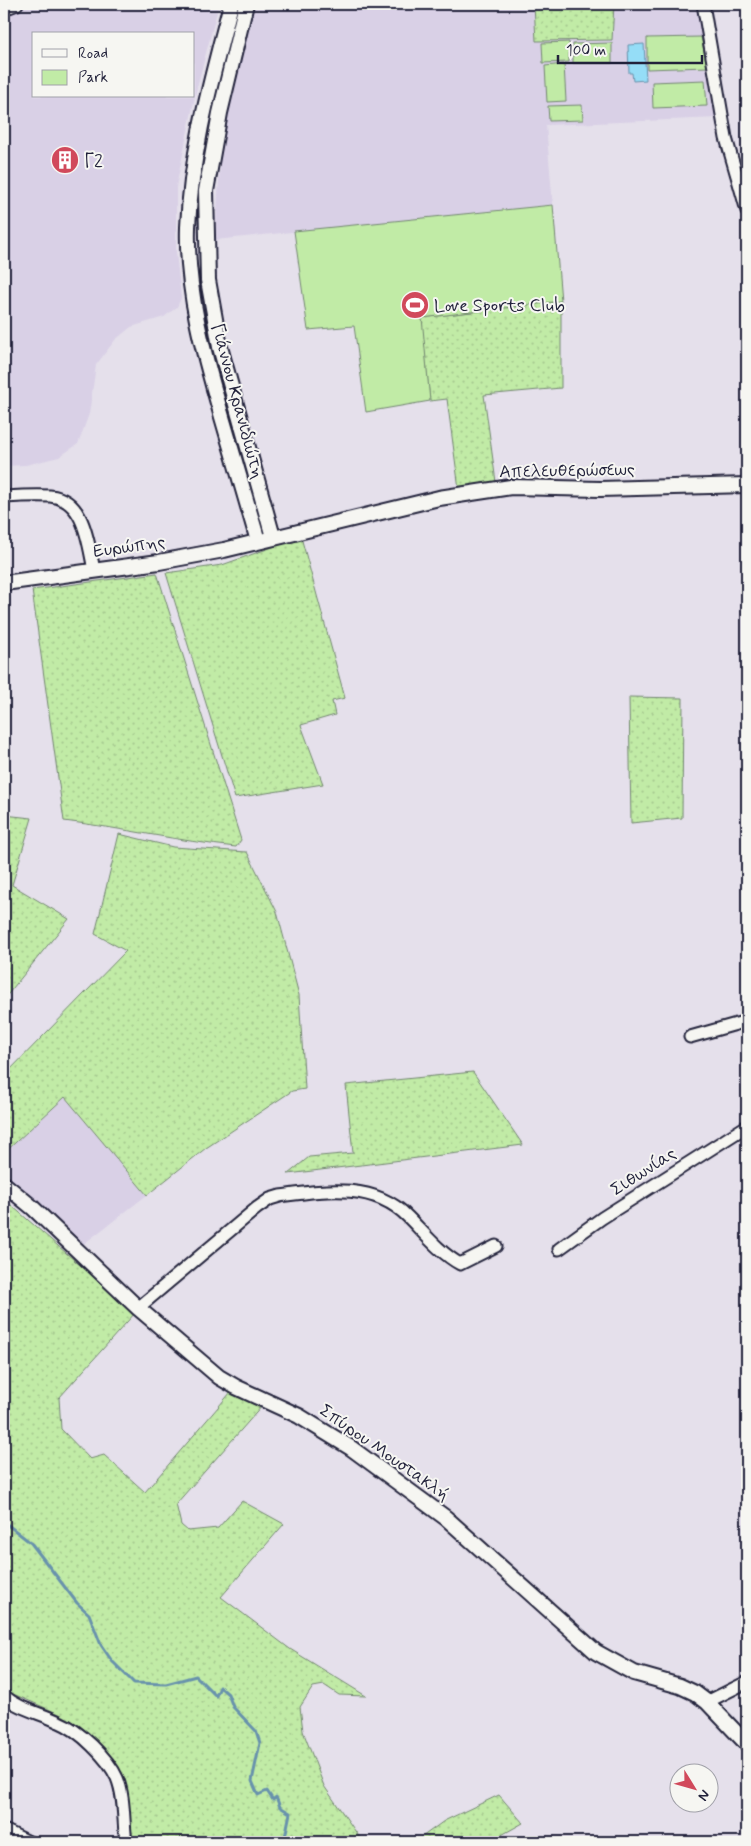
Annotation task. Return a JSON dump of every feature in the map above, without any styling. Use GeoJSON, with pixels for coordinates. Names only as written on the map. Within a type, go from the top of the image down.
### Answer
{"type":"FeatureCollection","features":[{"type":"Feature","properties":{"kind":"street"},"geometry":{"type":"LineString","coordinates":[[4,9],[17,4]]}},
{"type":"Feature","properties":{"kind":"street","name":"Γιάννου Κρανιδιώτη"},"geometry":{"type":"LineString","coordinates":[[231,4],[196,144],[191,186],[189,248],[195,314],[204,359],[258,541]]}},
{"type":"Feature","properties":{"kind":"street","name":"Γιάννου Κρανιδιώτη"},"geometry":{"type":"LineString","coordinates":[[246,4],[220,113],[206,191],[208,280],[220,347],[273,537]]}},
{"type":"Feature","properties":{"kind":"street"},"geometry":{"type":"LineString","coordinates":[[703,4],[726,138],[746,204]]}},
{"type":"Feature","properties":{"kind":"street","name":"Απελευθερώσεως"},"geometry":{"type":"LineString","coordinates":[[258,541],[439,498],[512,487],[600,489],[747,485]]}},
{"type":"Feature","properties":{"kind":"street"},"geometry":{"type":"LineString","coordinates":[[4,497],[51,496],[62,499],[71,506],[80,516],[94,570]]}},
{"type":"Feature","properties":{"kind":"street","name":"Ευρώπης"},"geometry":{"type":"LineString","coordinates":[[4,583],[159,562],[258,541]]}},
{"type":"Feature","properties":{"kind":"street"},"geometry":{"type":"LineString","coordinates":[[690,1037],[747,1021]]}},
{"type":"Feature","properties":{"kind":"street","name":"Σιθωνίας"},"geometry":{"type":"LineString","coordinates":[[559,1249],[602,1218],[747,1126]]}},
{"type":"Feature","properties":{"kind":"street","name":"Σπύρου Μουστακλή"},"geometry":{"type":"LineString","coordinates":[[4,1184],[52,1225],[138,1308],[219,1377],[236,1387],[299,1416],[351,1448],[406,1487],[491,1556],[602,1656],[634,1673],[684,1688],[707,1702],[747,1744]]}},
{"type":"Feature","properties":{"kind":"street"},"geometry":{"type":"LineString","coordinates":[[138,1308],[257,1208],[270,1199],[280,1196],[356,1191],[379,1196],[402,1211],[439,1247],[461,1264],[496,1246]]}},
{"type":"Feature","properties":{"kind":"street"},"geometry":{"type":"LineString","coordinates":[[707,1702],[747,1682]]}},
{"type":"Feature","properties":{"kind":"street"},"geometry":{"type":"LineString","coordinates":[[4,1696],[12,1703],[62,1723],[98,1751],[116,1777],[121,1793],[126,1842]]}},
{"type":"Feature","properties":{"kind":"street"},"geometry":{"type":"LineString","coordinates":[[4,1830],[29,1842]]}},
{"type":"Feature","properties":{"kind":"shaded area"},"geometry":{"type":"Polygon","coordinates":[[[4,4],[219,4],[195,97],[195,32],[32,32],[32,98],[195,98],[176,187],[176,253],[181,298],[177,307],[164,317],[131,327],[115,340],[96,365],[89,414],[78,444],[59,457],[26,465],[4,466],[4,4]]]}},
{"type":"Feature","properties":{"kind":"shaded area"},"geometry":{"type":"Polygon","coordinates":[[[255,4],[534,4],[536,41],[612,40],[614,4],[699,4],[718,118],[546,125],[553,205],[215,240],[222,134],[255,4]]]}},
{"type":"Feature","properties":{"kind":"shaded area"},"geometry":{"type":"Polygon","coordinates":[[[65,1097],[147,1195],[81,1246],[4,1178],[4,1153],[65,1097]]]}},
{"type":"Feature","properties":{"kind":"green space"},"geometry":{"type":"Polygon","coordinates":[[[534,4],[614,4],[612,40],[536,41],[534,4]]]}},
{"type":"Feature","properties":{"kind":"green space"},"geometry":{"type":"Polygon","coordinates":[[[701,37],[707,67],[647,69],[647,38],[701,37]]]}},
{"type":"Feature","properties":{"kind":"green space"},"geometry":{"type":"Polygon","coordinates":[[[569,42],[569,62],[543,63],[542,43],[569,42]]]}},
{"type":"Feature","properties":{"kind":"green space"},"geometry":{"type":"Polygon","coordinates":[[[612,43],[612,63],[573,63],[573,44],[612,43]]]}},
{"type":"Feature","properties":{"kind":"green space"},"geometry":{"type":"Polygon","coordinates":[[[564,64],[566,101],[547,102],[545,66],[564,64]]]}},
{"type":"Feature","properties":{"kind":"green space"},"geometry":{"type":"Polygon","coordinates":[[[705,80],[707,106],[653,108],[652,82],[705,80]]]}},
{"type":"Feature","properties":{"kind":"green space"},"geometry":{"type":"Polygon","coordinates":[[[582,105],[583,120],[549,121],[548,106],[582,105]]]}},
{"type":"Feature","properties":{"kind":"green space","name":"Love Sports Club"},"geometry":{"type":"Polygon","coordinates":[[[553,205],[561,301],[422,318],[430,401],[366,412],[354,326],[308,330],[294,231],[553,205]]]}},
{"type":"Feature","properties":{"kind":"green space"},"geometry":{"type":"Polygon","coordinates":[[[561,301],[561,388],[484,395],[496,482],[459,489],[447,399],[430,401],[421,318],[561,301]]]}},
{"type":"Feature","properties":{"kind":"green space"},"geometry":{"type":"Polygon","coordinates":[[[301,537],[345,698],[332,701],[335,715],[301,725],[323,784],[235,798],[166,573],[222,565],[301,537]]]}},
{"type":"Feature","properties":{"kind":"green space"},"geometry":{"type":"Polygon","coordinates":[[[157,573],[241,840],[236,847],[64,821],[32,590],[157,573]]]}},
{"type":"Feature","properties":{"kind":"green space"},"geometry":{"type":"Polygon","coordinates":[[[629,697],[683,698],[682,818],[631,823],[629,697]]]}},
{"type":"Feature","properties":{"kind":"green space"},"geometry":{"type":"Polygon","coordinates":[[[4,815],[32,818],[12,885],[69,919],[4,999],[4,815]]]}},
{"type":"Feature","properties":{"kind":"green space"},"geometry":{"type":"Polygon","coordinates":[[[119,834],[173,847],[247,852],[277,912],[299,995],[305,1089],[292,1091],[206,1148],[147,1195],[65,1097],[4,1153],[4,1076],[126,951],[95,934],[119,834]]]}},
{"type":"Feature","properties":{"kind":"green space"},"geometry":{"type":"Polygon","coordinates":[[[473,1072],[523,1145],[288,1174],[309,1157],[353,1153],[346,1085],[473,1072]]]}},
{"type":"Feature","properties":{"kind":"green space"},"geometry":{"type":"Polygon","coordinates":[[[4,1199],[135,1313],[59,1398],[61,1429],[90,1459],[104,1455],[145,1492],[231,1392],[263,1405],[176,1504],[181,1525],[188,1531],[218,1528],[242,1501],[284,1524],[221,1597],[290,1649],[366,1696],[339,1695],[324,1685],[313,1687],[300,1707],[303,1731],[324,1786],[360,1838],[366,1842],[131,1842],[127,1791],[112,1758],[88,1735],[64,1716],[4,1690],[4,1199]]]}},
{"type":"Feature","properties":{"kind":"green space"},"geometry":{"type":"Polygon","coordinates":[[[499,1795],[523,1823],[489,1842],[415,1842],[444,1821],[499,1795]]]}},
{"type":"Feature","properties":{"kind":"water"},"geometry":{"type":"Polygon","coordinates":[[[644,44],[646,80],[633,81],[632,73],[629,73],[628,45],[644,44]]]}},
{"type":"Feature","properties":{"kind":"waterway"},"geometry":{"type":"LineString","coordinates":[[4,1522],[31,1543],[77,1603],[89,1614],[101,1645],[112,1661],[134,1683],[166,1684],[196,1676],[216,1696],[220,1687],[228,1694],[233,1707],[256,1731],[260,1743],[252,1781],[258,1795],[267,1791],[273,1800],[276,1797],[280,1807],[290,1813],[284,1842]]}},
{"type":"Feature","properties":{"kind":"place","name":"Γ2"},"geometry":{"type":"Point","coordinates":[65,160]}},
{"type":"Feature","properties":{"kind":"place","name":"Love Sports Club"},"geometry":{"type":"Point","coordinates":[415,305]}}]}
